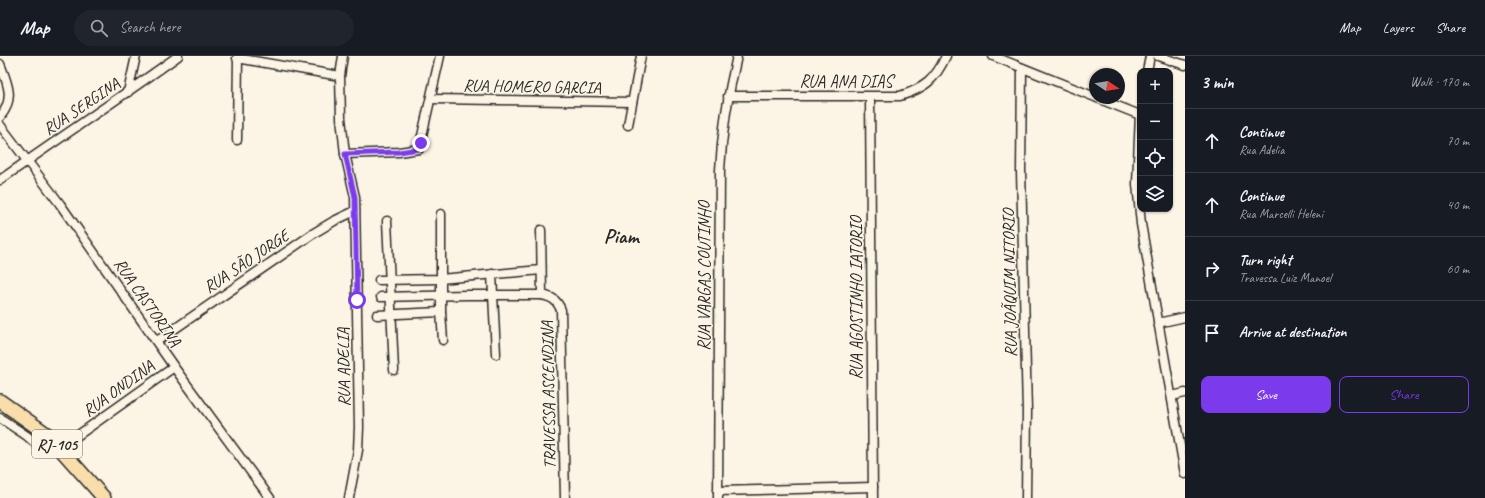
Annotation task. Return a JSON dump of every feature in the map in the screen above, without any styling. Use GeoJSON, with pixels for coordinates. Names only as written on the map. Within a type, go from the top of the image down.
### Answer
{"type":"FeatureCollection","features":[{"type":"Feature","properties":{"kind":"main road","name":"RJ-105"},"geometry":{"type":"LineString","coordinates":[[0,401],[48,435],[104,498]]}},
{"type":"Feature","properties":{"kind":"street"},"geometry":{"type":"LineString","coordinates":[[128,92],[136,56]]}},
{"type":"Feature","properties":{"kind":"street","name":"RUA SERGINA"},"geometry":{"type":"LineString","coordinates":[[0,180],[26,160],[128,92],[178,56]]}},
{"type":"Feature","properties":{"kind":"street","name":"RUA ADELIA"},"geometry":{"type":"LineString","coordinates":[[343,56],[340,76],[341,118],[345,154],[355,197],[359,427],[358,450],[349,498]]}},
{"type":"Feature","properties":{"kind":"street"},"geometry":{"type":"LineString","coordinates":[[345,154],[399,152],[419,149],[440,56]]}},
{"type":"Feature","properties":{"kind":"street"},"geometry":{"type":"LineString","coordinates":[[628,126],[641,56]]}},
{"type":"Feature","properties":{"kind":"street","name":"RUA VARGAS COUTINHO"},"geometry":{"type":"LineString","coordinates":[[718,495],[721,142],[728,96],[737,56]]}},
{"type":"Feature","properties":{"kind":"street","name":"RUA ANA DIAS"},"geometry":{"type":"LineString","coordinates":[[728,96],[900,96],[914,91],[929,82],[941,67],[946,56]]}},
{"type":"Feature","properties":{"kind":"street"},"geometry":{"type":"LineString","coordinates":[[993,56],[1089,95]]}},
{"type":"Feature","properties":{"kind":"street"},"geometry":{"type":"LineString","coordinates":[[1148,68],[1150,56]]}},
{"type":"Feature","properties":{"kind":"street"},"geometry":{"type":"LineString","coordinates":[[1158,56],[1185,65]]}},
{"type":"Feature","properties":{"kind":"street"},"geometry":{"type":"LineString","coordinates":[[237,140],[238,57],[340,76]]}},
{"type":"Feature","properties":{"kind":"street"},"geometry":{"type":"LineString","coordinates":[[0,64],[7,81],[9,95],[7,109],[0,117]]}},
{"type":"Feature","properties":{"kind":"street","name":"RUA JOÃQUIM NITORIO"},"geometry":{"type":"LineString","coordinates":[[1022,68],[1021,171],[1027,411],[1026,498]]}},
{"type":"Feature","properties":{"kind":"street","name":"RUA AGOSTINHO IATORIO"},"geometry":{"type":"LineString","coordinates":[[870,97],[873,498]]}},
{"type":"Feature","properties":{"kind":"street","name":"RUA HOMERO GARCIA"},"geometry":{"type":"LineString","coordinates":[[431,99],[632,102]]}},
{"type":"Feature","properties":{"kind":"street"},"geometry":{"type":"LineString","coordinates":[[1112,104],[1137,114]]}},
{"type":"Feature","properties":{"kind":"street","name":"RUA CASTORINA"},"geometry":{"type":"LineString","coordinates":[[0,125],[270,498]]}},
{"type":"Feature","properties":{"kind":"street"},"geometry":{"type":"LineString","coordinates":[[1139,140],[1137,184],[1146,262],[1172,396],[1185,474]]}},
{"type":"Feature","properties":{"kind":"street","name":"RUA SÃO JORGE"},"geometry":{"type":"LineString","coordinates":[[157,341],[314,233],[355,211]]}},
{"type":"Feature","properties":{"kind":"street"},"geometry":{"type":"LineString","coordinates":[[440,214],[440,279],[443,340]]}},
{"type":"Feature","properties":{"kind":"street"},"geometry":{"type":"LineString","coordinates":[[387,221],[394,370]]}},
{"type":"Feature","properties":{"kind":"street"},"geometry":{"type":"LineString","coordinates":[[541,230],[542,295]]}},
{"type":"Feature","properties":{"kind":"street"},"geometry":{"type":"LineString","coordinates":[[379,280],[440,279],[541,270]]}},
{"type":"Feature","properties":{"kind":"street"},"geometry":{"type":"LineString","coordinates":[[492,274],[496,354]]}},
{"type":"Feature","properties":{"kind":"street","name":"TRAVESSA ASCENDINA"},"geometry":{"type":"LineString","coordinates":[[381,297],[441,295],[542,295],[552,297],[558,303],[561,310],[565,498]]}},
{"type":"Feature","properties":{"kind":"street"},"geometry":{"type":"LineString","coordinates":[[377,315],[441,312]]}},
{"type":"Feature","properties":{"kind":"street"},"geometry":{"type":"LineString","coordinates":[[1158,323],[1185,318]]}},
{"type":"Feature","properties":{"kind":"street","name":"RUA ONDINA"},"geometry":{"type":"LineString","coordinates":[[60,448],[174,366]]}},
{"type":"Feature","properties":{"kind":"street"},"geometry":{"type":"LineString","coordinates":[[1172,396],[1185,393]]}},
{"type":"Feature","properties":{"kind":"street"},"geometry":{"type":"LineString","coordinates":[[0,418],[27,436],[36,444]]}},
{"type":"Feature","properties":{"kind":"street"},"geometry":{"type":"LineString","coordinates":[[718,495],[873,487]]}},
{"type":"Feature","properties":{"kind":"district","name":"Piam"},"geometry":{"type":"Point","coordinates":[621,236]}},
{"type":"Feature","properties":{"kind":"route"},"geometry":{"type":"LineString","coordinates":[[357,300],[355,197],[345,154],[414,150],[419,149],[421,143]]}}]}
